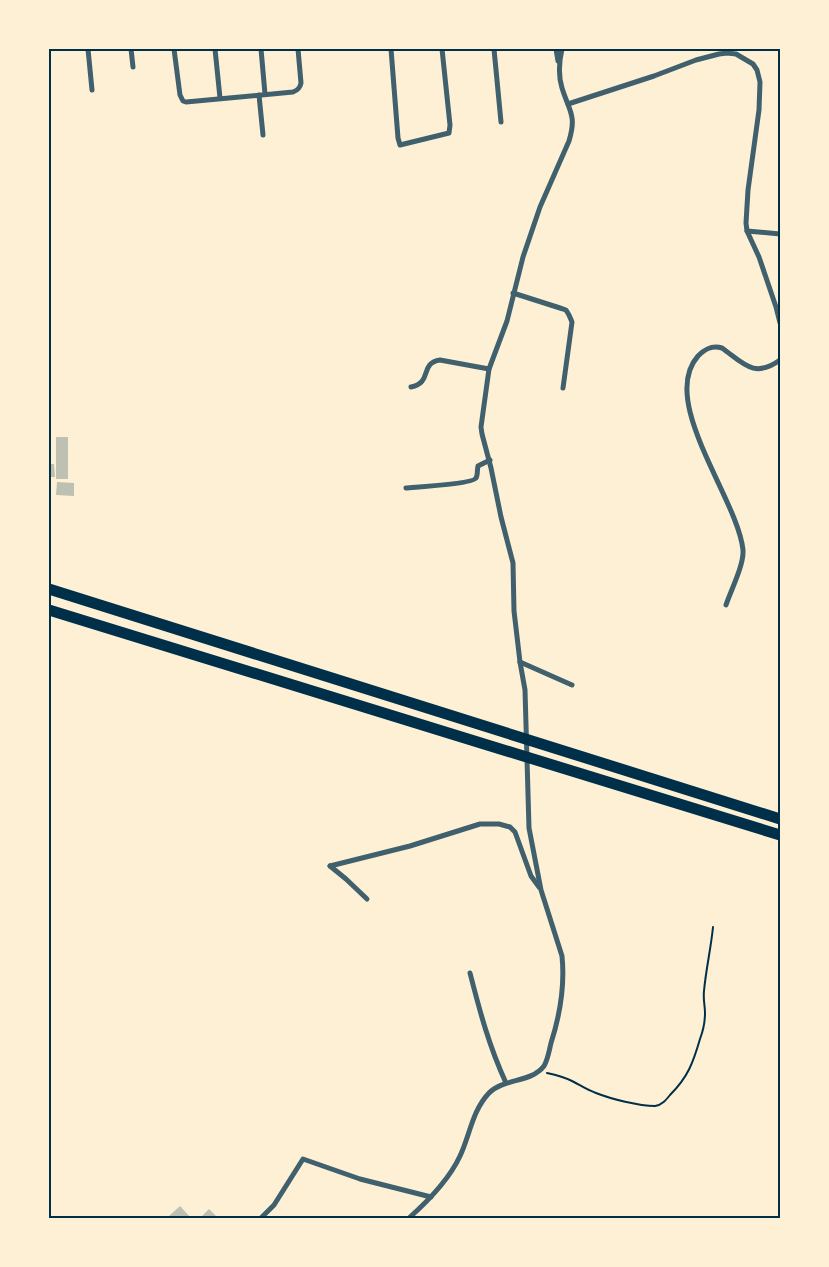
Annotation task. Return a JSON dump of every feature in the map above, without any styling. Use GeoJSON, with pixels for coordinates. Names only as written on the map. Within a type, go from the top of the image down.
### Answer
{"type":"FeatureCollection","features":[{"type":"Feature","properties":{"kind":"highway"},"geometry":{"type":"LineString","coordinates":[[49,589],[780,818]]}},
{"type":"Feature","properties":{"kind":"highway"},"geometry":{"type":"LineString","coordinates":[[49,610],[780,835]]}},
{"type":"Feature","properties":{"kind":"street"},"geometry":{"type":"LineString","coordinates":[[88,49],[92,90]]}},
{"type":"Feature","properties":{"kind":"street"},"geometry":{"type":"LineString","coordinates":[[131,49],[133,67]]}},
{"type":"Feature","properties":{"kind":"street"},"geometry":{"type":"LineString","coordinates":[[174,49],[179,91],[183,101],[186,102],[293,92],[300,87],[301,79],[298,49]]}},
{"type":"Feature","properties":{"kind":"street"},"geometry":{"type":"LineString","coordinates":[[216,49],[220,98]]}},
{"type":"Feature","properties":{"kind":"street"},"geometry":{"type":"LineString","coordinates":[[261,49],[263,135]]}},
{"type":"Feature","properties":{"kind":"street"},"geometry":{"type":"LineString","coordinates":[[390,49],[400,145],[449,133],[450,125],[442,49]]}},
{"type":"Feature","properties":{"kind":"street"},"geometry":{"type":"LineString","coordinates":[[494,49],[501,122]]}},
{"type":"Feature","properties":{"kind":"street"},"geometry":{"type":"LineString","coordinates":[[409,1218],[431,1197],[459,1159],[472,1122],[484,1098],[492,1090],[506,1083],[527,1077],[540,1070],[546,1062],[556,1028],[562,996],[562,956],[541,890],[529,828],[525,690],[514,611],[512,563],[481,427],[490,369],[507,321],[522,257],[534,224],[570,141],[573,124],[572,117],[562,87],[556,49]]}},
{"type":"Feature","properties":{"kind":"street"},"geometry":{"type":"LineString","coordinates":[[560,68],[562,49]]}},
{"type":"Feature","properties":{"kind":"street"},"geometry":{"type":"LineString","coordinates":[[568,104],[696,60],[719,54],[736,54],[753,64],[757,70],[760,82],[755,143],[746,205],[746,222],[747,231],[759,257],[780,323]]}},
{"type":"Feature","properties":{"kind":"street"},"geometry":{"type":"LineString","coordinates":[[747,231],[780,234]]}},
{"type":"Feature","properties":{"kind":"street"},"geometry":{"type":"LineString","coordinates":[[513,294],[566,310],[569,315],[572,322],[563,388]]}},
{"type":"Feature","properties":{"kind":"street"},"geometry":{"type":"LineString","coordinates":[[726,605],[741,565],[743,552],[734,517],[692,421],[687,395],[688,376],[690,368],[700,354],[711,347],[722,348],[748,367],[755,369],[765,368],[780,360]]}},
{"type":"Feature","properties":{"kind":"street"},"geometry":{"type":"LineString","coordinates":[[412,387],[423,381],[429,365],[434,361],[440,360],[490,369]]}},
{"type":"Feature","properties":{"kind":"street"},"geometry":{"type":"LineString","coordinates":[[406,488],[472,481],[476,478],[478,466],[490,460]]}},
{"type":"Feature","properties":{"kind":"street"},"geometry":{"type":"LineString","coordinates":[[520,662],[572,685]]}},
{"type":"Feature","properties":{"kind":"street"},"geometry":{"type":"LineString","coordinates":[[368,899],[330,866],[410,846],[480,824],[489,823],[510,827],[515,832],[531,876],[541,890]]}},
{"type":"Feature","properties":{"kind":"street"},"geometry":{"type":"LineString","coordinates":[[470,973],[491,1048],[506,1083]]}},
{"type":"Feature","properties":{"kind":"street"},"geometry":{"type":"LineString","coordinates":[[261,1218],[274,1205],[303,1159],[360,1179],[431,1197]]}},
{"type":"Feature","properties":{"kind":"path"},"geometry":{"type":"LineString","coordinates":[[540,1070],[567,1079],[594,1093],[608,1097],[654,1106],[664,1102],[681,1084],[698,1048],[705,1014],[704,993],[712,946],[713,927]]}},
{"type":"Feature","properties":{"kind":"building"},"geometry":{"type":"Polygon","coordinates":[[[56,437],[68,437],[68,479],[56,479],[56,437]]]}},
{"type":"Feature","properties":{"kind":"building"},"geometry":{"type":"Polygon","coordinates":[[[49,464],[54,464],[55,477],[49,477],[49,464]]]}},
{"type":"Feature","properties":{"kind":"building"},"geometry":{"type":"Polygon","coordinates":[[[57,482],[74,483],[74,496],[56,495],[57,482]]]}},
{"type":"Feature","properties":{"kind":"building"},"geometry":{"type":"Polygon","coordinates":[[[180,1206],[190,1217],[171,1218],[169,1216],[180,1206]]]}},
{"type":"Feature","properties":{"kind":"building"},"geometry":{"type":"Polygon","coordinates":[[[209,1209],[218,1218],[205,1218],[202,1216],[209,1209]]]}}]}
